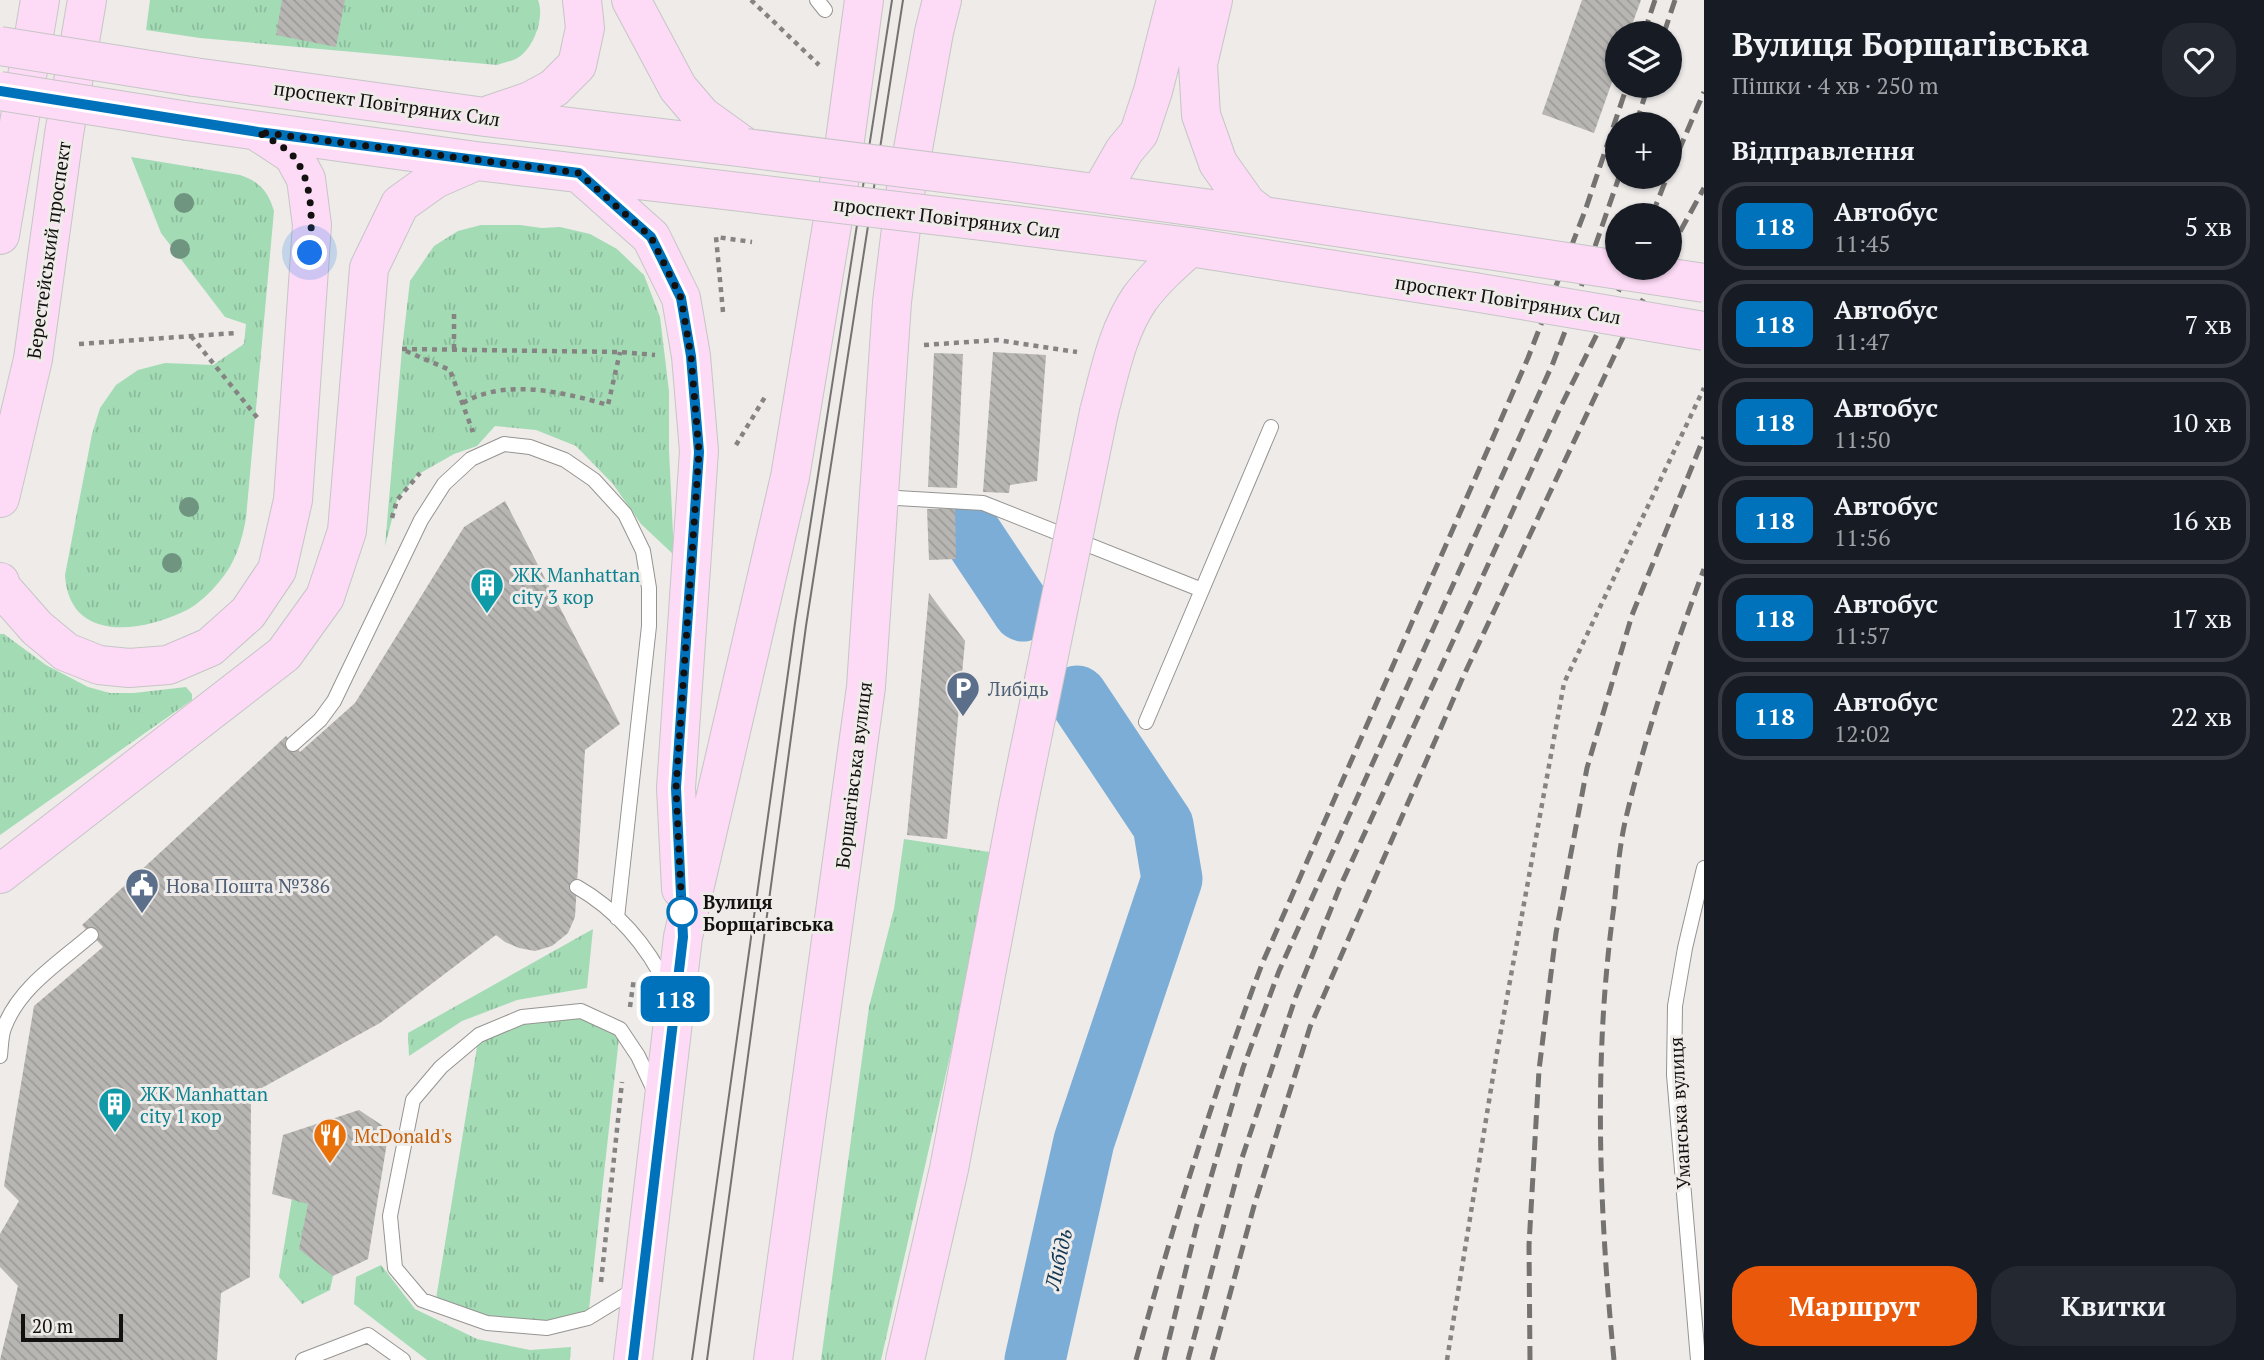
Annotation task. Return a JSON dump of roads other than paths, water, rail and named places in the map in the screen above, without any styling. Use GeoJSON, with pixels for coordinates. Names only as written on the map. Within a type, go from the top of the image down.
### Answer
{"type":"FeatureCollection","features":[{"type":"Feature","properties":{"kind":"main road"},"geometry":{"type":"LineString","coordinates":[[0,236],[40,0]]}},
{"type":"Feature","properties":{"kind":"main road","name":"Берестейський проспект"},"geometry":{"type":"LineString","coordinates":[[0,498],[33,359],[64,134],[87,0]]}},
{"type":"Feature","properties":{"kind":"main road"},"geometry":{"type":"LineString","coordinates":[[485,117],[530,101],[554,88],[577,65],[586,28],[582,0]]}},
{"type":"Feature","properties":{"kind":"main road"},"geometry":{"type":"LineString","coordinates":[[631,0],[678,88],[702,116],[746,148]]}},
{"type":"Feature","properties":{"kind":"main road"},"geometry":{"type":"LineString","coordinates":[[633,1360],[683,937],[790,477],[840,177],[863,0]]}},
{"type":"Feature","properties":{"kind":"main road","name":"Борщагівська вулиця"},"geometry":{"type":"LineString","coordinates":[[773,1360],[866,687],[892,302],[906,188],[942,0]]}},
{"type":"Feature","properties":{"kind":"main road"},"geometry":{"type":"LineString","coordinates":[[1100,193],[1124,151],[1139,133],[1153,91],[1175,0]]}},
{"type":"Feature","properties":{"kind":"main road"},"geometry":{"type":"LineString","coordinates":[[1213,0],[1198,64],[1201,115],[1218,163],[1247,204],[1263,216]]}},
{"type":"Feature","properties":{"kind":"main road","name":"проспект Повітряних Сил"},"geometry":{"type":"LineString","coordinates":[[0,46],[194,77],[485,117],[1100,193],[1704,283]]}},
{"type":"Feature","properties":{"kind":"main road","name":"проспект Повітряних Сил"},"geometry":{"type":"LineString","coordinates":[[0,91],[258,132],[476,161],[1190,247],[1704,331]]}},
{"type":"Feature","properties":{"kind":"main road"},"geometry":{"type":"LineString","coordinates":[[0,582],[1,587],[37,628],[66,652],[99,665],[129,668],[168,665],[209,647],[248,613],[277,570],[293,500],[312,225],[306,179],[293,156],[258,132]]}},
{"type":"Feature","properties":{"kind":"main road"},"geometry":{"type":"LineString","coordinates":[[0,874],[284,654],[325,597],[347,531],[369,268],[400,204],[435,178],[476,161]]}},
{"type":"Feature","properties":{"kind":"main road"},"geometry":{"type":"LineString","coordinates":[[579,173],[651,237],[681,298],[691,356],[699,452],[676,788],[683,937]]}},
{"type":"Feature","properties":{"kind":"main road"},"geometry":{"type":"LineString","coordinates":[[905,1360],[949,1169],[1018,806],[1099,412],[1116,348],[1139,300],[1161,272],[1190,247]]}},
{"type":"Feature","properties":{"kind":"lane"},"geometry":{"type":"LineString","coordinates":[[1146,722],[1271,427]]}},
{"type":"Feature","properties":{"kind":"lane"},"geometry":{"type":"LineString","coordinates":[[293,744],[320,720],[334,701],[421,520],[444,484],[471,459],[504,444],[530,446],[565,460],[594,480],[625,514],[643,551],[649,588],[649,626],[617,918]]}},
{"type":"Feature","properties":{"kind":"lane"},"geometry":{"type":"LineString","coordinates":[[879,496],[983,503],[1202,590]]}},
{"type":"Feature","properties":{"kind":"lane","name":"Уманська вулиця"},"geometry":{"type":"LineString","coordinates":[[1698,1360],[1674,1075],[1675,1006],[1685,947],[1704,868]]}},
{"type":"Feature","properties":{"kind":"lane"},"geometry":{"type":"LineString","coordinates":[[577,887],[597,898],[639,942],[663,978],[675,1004]]}},
{"type":"Feature","properties":{"kind":"lane"},"geometry":{"type":"LineString","coordinates":[[0,1056],[3,1030],[26,991],[91,934]]}},
{"type":"Feature","properties":{"kind":"lane"},"geometry":{"type":"LineString","coordinates":[[641,1285],[588,1318],[547,1328],[487,1323],[422,1300],[395,1268],[390,1216],[413,1100],[441,1067],[479,1035],[522,1017],[581,1011],[620,1029],[638,1056],[662,1108]]}},
{"type":"Feature","properties":{"kind":"lane"},"geometry":{"type":"LineString","coordinates":[[303,1360],[368,1335],[403,1360]]}},
{"type":"Feature","properties":{"kind":"waterway","name":"Либідь"},"geometry":{"type":"LineString","coordinates":[[971,533],[1023,611]]}},
{"type":"Feature","properties":{"kind":"waterway","name":"Либідь"},"geometry":{"type":"LineString","coordinates":[[1035,1360],[1084,1141],[1172,879],[1163,825],[1077,696]]}},
{"type":"Feature","properties":{"kind":"tram line"},"geometry":{"type":"LineString","coordinates":[[692,1360],[795,623],[892,0]]}},
{"type":"Feature","properties":{"kind":"tram line"},"geometry":{"type":"LineString","coordinates":[[707,1360],[806,626],[903,0]]}},
{"type":"Feature","properties":{"kind":"railway"},"geometry":{"type":"LineString","coordinates":[[1648,21],[1655,0]]}},
{"type":"Feature","properties":{"kind":"railway"},"geometry":{"type":"LineString","coordinates":[[1668,21],[1675,0]]}},
{"type":"Feature","properties":{"kind":"railway"},"geometry":{"type":"LineString","coordinates":[[1682,143],[1704,92]]}},
{"type":"Feature","properties":{"kind":"railway"},"geometry":{"type":"LineString","coordinates":[[1136,1360],[1194,1161],[1262,964],[1528,358],[1585,211],[1623,98]]}},
{"type":"Feature","properties":{"kind":"railway"},"geometry":{"type":"LineString","coordinates":[[1640,112],[1644,98]]}},
{"type":"Feature","properties":{"kind":"railway"},"geometry":{"type":"LineString","coordinates":[[1682,228],[1704,188]]}},
{"type":"Feature","properties":{"kind":"railway"},"geometry":{"type":"LineString","coordinates":[[1164,1360],[1196,1228],[1243,1068],[1279,971],[1553,363],[1615,189]]}},
{"type":"Feature","properties":{"kind":"railway"},"geometry":{"type":"LineString","coordinates":[[1657,203],[1662,189]]}},
{"type":"Feature","properties":{"kind":"railway"},"geometry":{"type":"LineString","coordinates":[[1188,1360],[1241,1161],[1296,996],[1339,889],[1560,408],[1624,280]]}},
{"type":"Feature","properties":{"kind":"railway"},"geometry":{"type":"LineString","coordinates":[[1212,1360],[1254,1206],[1310,1027],[1463,677],[1625,333],[1654,280]]}},
{"type":"Feature","properties":{"kind":"railway"},"geometry":{"type":"LineString","coordinates":[[1530,1360],[1529,1245],[1539,1070],[1556,933],[1587,768],[1632,615],[1704,437]]}},
{"type":"Feature","properties":{"kind":"railway"},"geometry":{"type":"LineString","coordinates":[[1614,1360],[1600,1133],[1603,1019],[1618,864],[1625,822],[1651,726],[1704,569]]}},
{"type":"Feature","properties":{"kind":"place","name":"ЖК Manhattan city 3 кор"},"geometry":{"type":"Point","coordinates":[487,615]}},
{"type":"Feature","properties":{"kind":"place","name":"Либідь"},"geometry":{"type":"Point","coordinates":[963,718]}},
{"type":"Feature","properties":{"kind":"place","name":"Вулиця Борщагівська"},"geometry":{"type":"Point","coordinates":[682,912]}},
{"type":"Feature","properties":{"kind":"place","name":"Нова Пошта №386"},"geometry":{"type":"Point","coordinates":[142,915]}},
{"type":"Feature","properties":{"kind":"place","name":"ЖК Manhattan city 1 кор"},"geometry":{"type":"Point","coordinates":[115,1134]}},
{"type":"Feature","properties":{"kind":"place","name":"McDonald's"},"geometry":{"type":"Point","coordinates":[330,1165]}}]}
